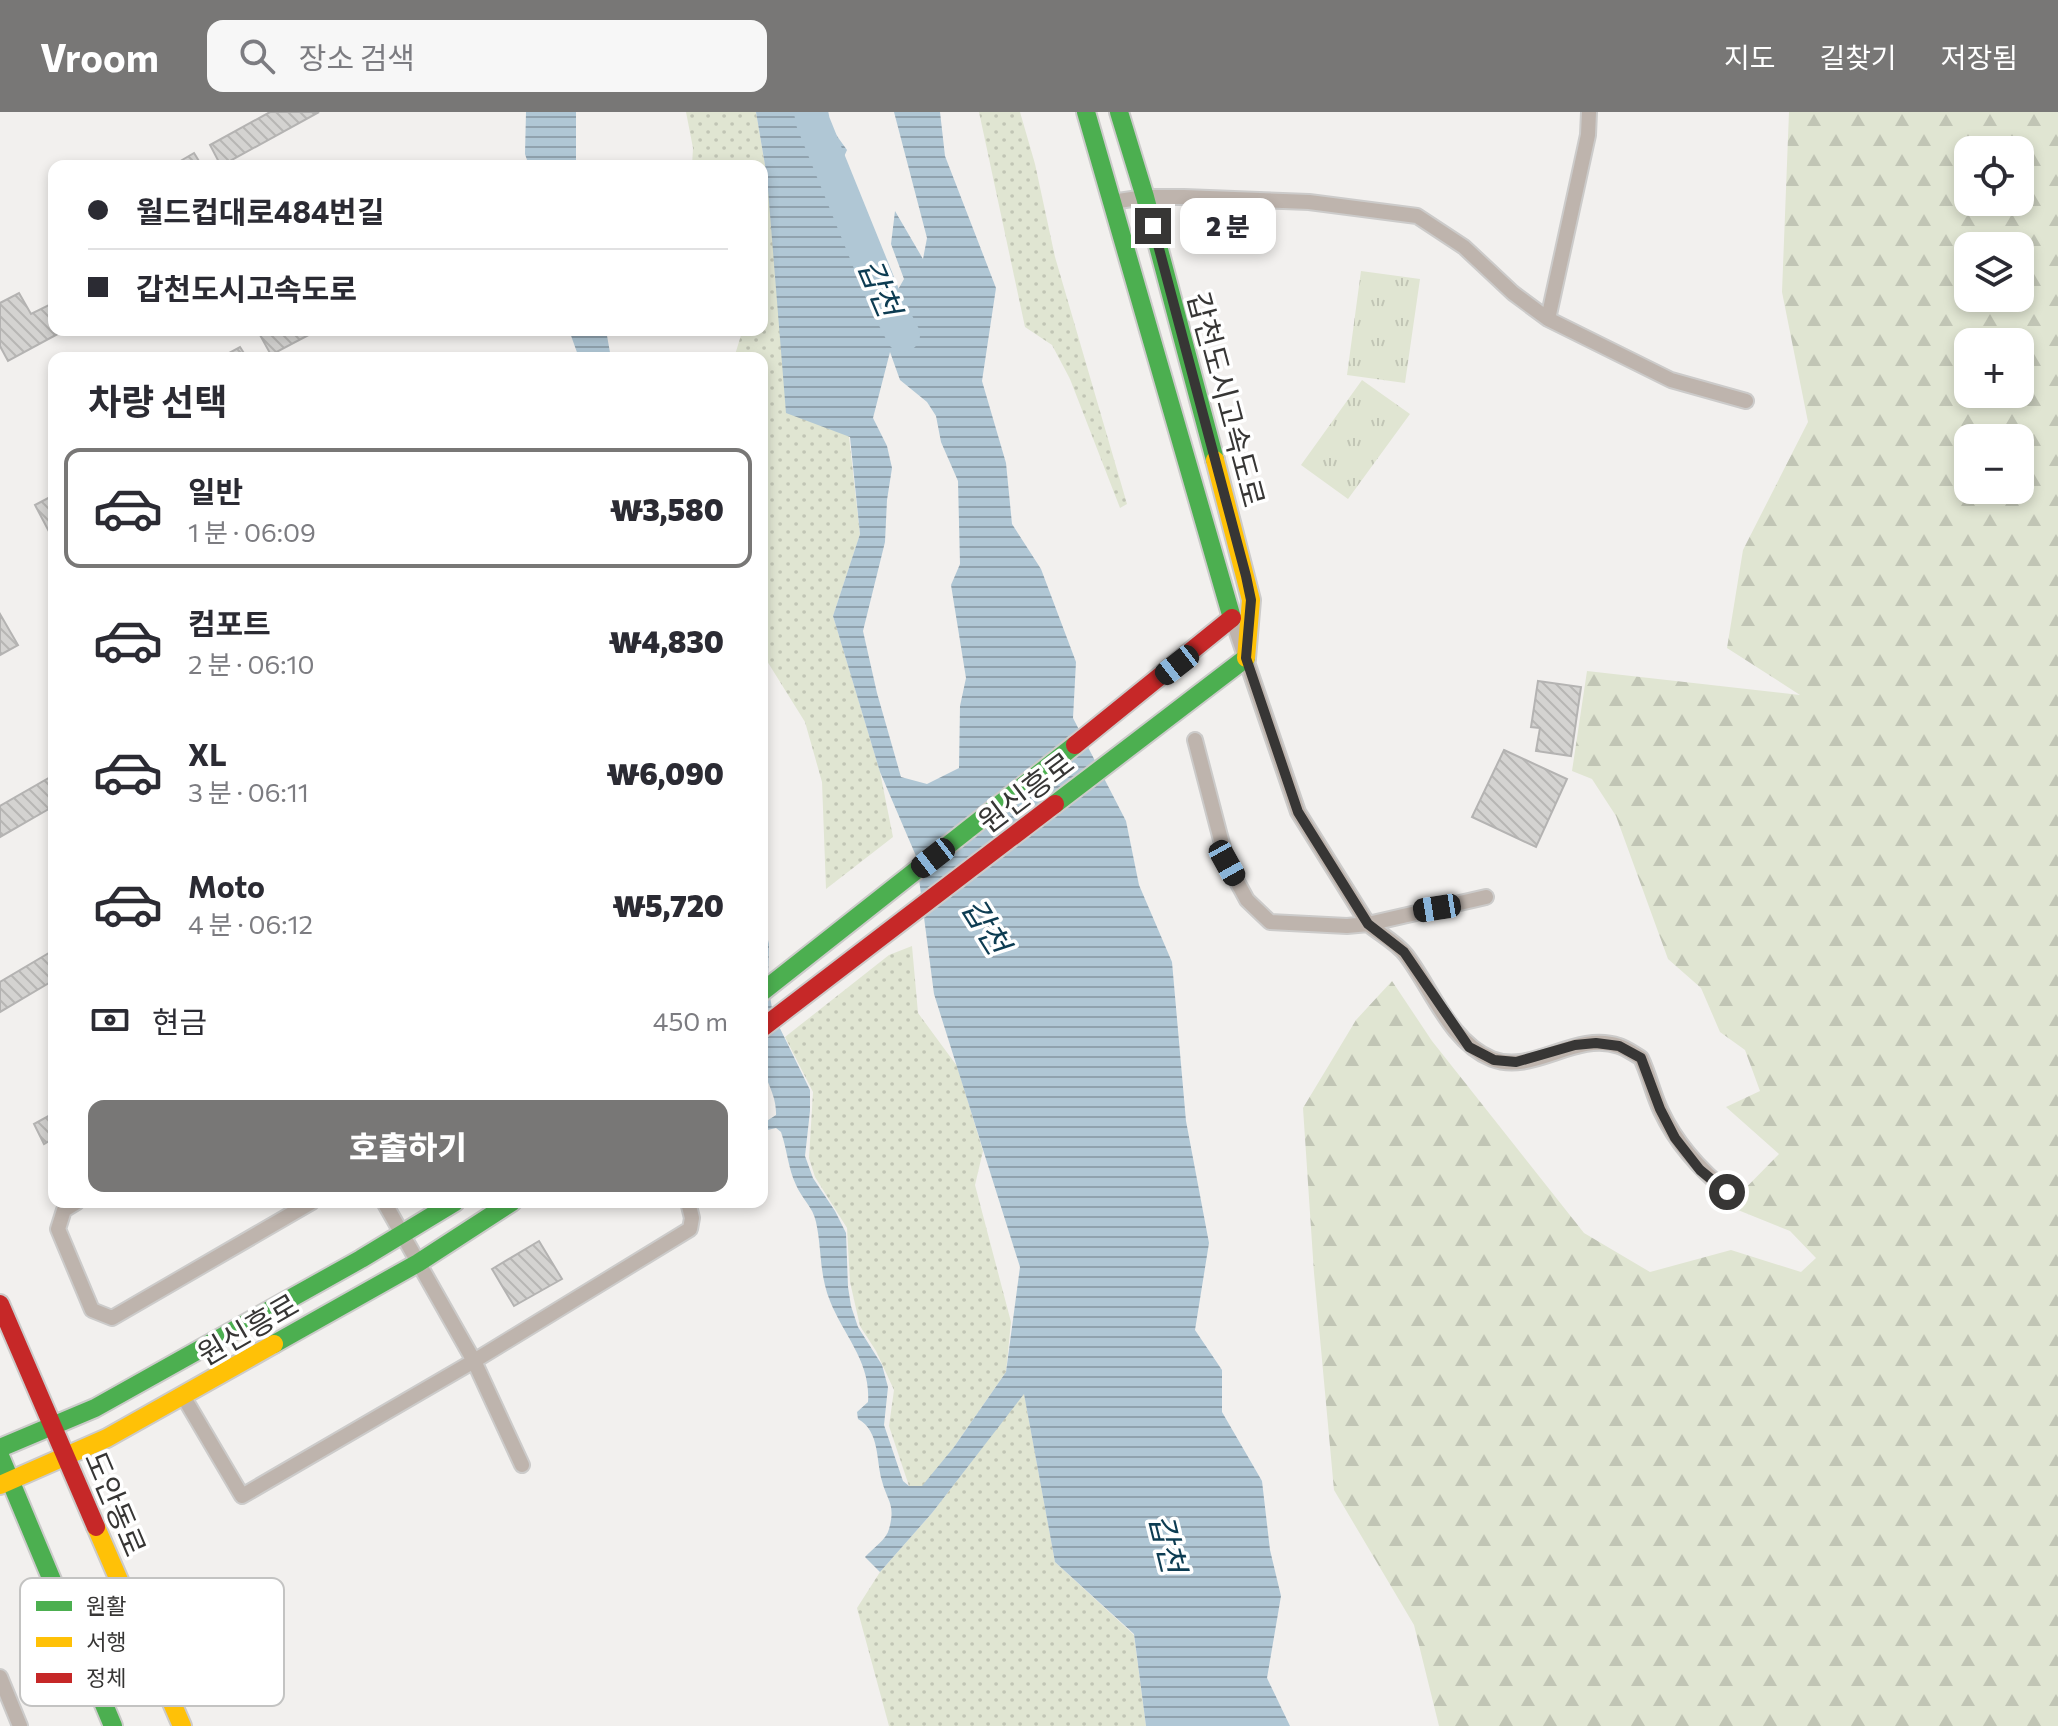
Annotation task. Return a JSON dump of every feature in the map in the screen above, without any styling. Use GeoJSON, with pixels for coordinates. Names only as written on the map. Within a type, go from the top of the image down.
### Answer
{"type":"FeatureCollection","features":[{"type":"Feature","properties":{"kind":"street","name":"갑천도시고속도로"},"geometry":{"type":"LineString","coordinates":[[1086,112],[1232,618]]}},
{"type":"Feature","properties":{"kind":"street","name":"갑천도시고속도로"},"geometry":{"type":"LineString","coordinates":[[1119,112],[1145,197],[1246,576],[1251,600],[1246,658]]}},
{"type":"Feature","properties":{"kind":"street"},"geometry":{"type":"LineString","coordinates":[[1548,319],[1588,135],[1589,112]]}},
{"type":"Feature","properties":{"kind":"street"},"geometry":{"type":"LineString","coordinates":[[1112,202],[1145,197],[1309,202],[1417,216],[1464,247],[1513,293],[1548,319],[1671,380],[1746,401]]}},
{"type":"Feature","properties":{"kind":"street"},"geometry":{"type":"LineString","coordinates":[[1232,618],[1298,812],[1368,924],[1404,952],[1469,1047],[1494,1060],[1516,1062],[1575,1045],[1596,1043],[1619,1046],[1641,1058],[1660,1109],[1675,1138],[1700,1170],[1729,1193]]}},
{"type":"Feature","properties":{"kind":"street","name":"원신흥로"},"geometry":{"type":"LineString","coordinates":[[768,987],[1177,665],[1232,618]]}},
{"type":"Feature","properties":{"kind":"street","name":"원신흥로"},"geometry":{"type":"LineString","coordinates":[[768,1023],[1246,658]]}},
{"type":"Feature","properties":{"kind":"street"},"geometry":{"type":"LineString","coordinates":[[1195,740],[1227,863],[1247,900],[1270,922],[1347,926],[1368,924],[1486,897]]}},
{"type":"Feature","properties":{"kind":"street"},"geometry":{"type":"LineString","coordinates":[[67,1208],[58,1229],[92,1310],[112,1318],[302,1208]]}},
{"type":"Feature","properties":{"kind":"street"},"geometry":{"type":"LineString","coordinates":[[387,1208],[474,1361],[522,1465]]}},
{"type":"Feature","properties":{"kind":"street","name":"원신흥로"},"geometry":{"type":"LineString","coordinates":[[0,1448],[95,1408],[175,1365],[445,1208]]}},
{"type":"Feature","properties":{"kind":"street","name":"원신흥로"},"geometry":{"type":"LineString","coordinates":[[5,1483],[107,1438],[418,1263],[503,1208]]}},
{"type":"Feature","properties":{"kind":"street"},"geometry":{"type":"LineString","coordinates":[[183,1396],[242,1496],[474,1361],[690,1229],[690,1208]]}},
{"type":"Feature","properties":{"kind":"street","name":"도안동로"},"geometry":{"type":"LineString","coordinates":[[0,1304],[119,1578]]}},
{"type":"Feature","properties":{"kind":"street"},"geometry":{"type":"LineString","coordinates":[[0,1456],[5,1483],[47,1578]]}},
{"type":"Feature","properties":{"kind":"street"},"geometry":{"type":"LineString","coordinates":[[2,1686],[20,1726]]}},
{"type":"Feature","properties":{"kind":"street"},"geometry":{"type":"LineString","coordinates":[[104,1706],[113,1726]]}},
{"type":"Feature","properties":{"kind":"street","name":"도안동로"},"geometry":{"type":"LineString","coordinates":[[173,1706],[182,1726]]}},
{"type":"Feature","properties":{"kind":"green space"},"geometry":{"type":"Polygon","coordinates":[[[686,112],[756,112],[764,160],[692,160],[686,112]]]}},
{"type":"Feature","properties":{"kind":"green space"},"geometry":{"type":"Polygon","coordinates":[[[979,112],[1020,112],[1055,257],[1127,504],[1120,508],[1070,379],[1052,345],[1025,327],[979,112]]]}},
{"type":"Feature","properties":{"kind":"green space"},"geometry":{"type":"Polygon","coordinates":[[[1789,112],[2058,112],[2058,1726],[1439,1726],[1414,1625],[1334,1490],[1303,1108],[1356,1020],[1392,981],[1432,1041],[1584,1233],[1650,1272],[1731,1250],[1801,1272],[1816,1258],[1790,1231],[1728,1206],[1779,1154],[1726,1107],[1760,1091],[1745,1050],[1720,1032],[1701,988],[1668,959],[1616,816],[1592,779],[1572,771],[1587,671],[1800,695],[1727,648],[1743,550],[1808,422],[1782,292],[1789,112]]]}},
{"type":"Feature","properties":{"kind":"green space"},"geometry":{"type":"Polygon","coordinates":[[[768,180],[849,437],[860,534],[833,616],[880,772],[893,837],[826,889],[822,782],[805,722],[768,663],[768,352],[736,352],[741,336],[768,336],[768,180]]]}},
{"type":"Feature","properties":{"kind":"green space"},"geometry":{"type":"Polygon","coordinates":[[[1361,271],[1420,279],[1405,383],[1347,375],[1361,271]]]}},
{"type":"Feature","properties":{"kind":"green space"},"geometry":{"type":"Polygon","coordinates":[[[1362,380],[1410,414],[1348,499],[1301,465],[1362,380]]]}},
{"type":"Feature","properties":{"kind":"green space"},"geometry":{"type":"Polygon","coordinates":[[[912,946],[918,1013],[957,1066],[983,1151],[975,1185],[1011,1322],[1006,1372],[922,1487],[909,1486],[889,1426],[894,1390],[876,1351],[860,1326],[850,1282],[847,1228],[815,1177],[809,1158],[813,1092],[785,1037],[889,955],[912,946]]]}},
{"type":"Feature","properties":{"kind":"green space"},"geometry":{"type":"Polygon","coordinates":[[[1024,1393],[1055,1562],[1134,1635],[1146,1726],[889,1726],[857,1608],[880,1572],[932,1513],[1024,1393]]]}},
{"type":"Feature","properties":{"kind":"water"},"geometry":{"type":"Polygon","coordinates":[[[526,112],[576,112],[576,160],[527,160],[526,112]]]}},
{"type":"Feature","properties":{"kind":"water"},"geometry":{"type":"Polygon","coordinates":[[[756,112],[825,112],[832,129],[847,150],[829,190],[843,229],[859,255],[863,285],[892,300],[904,279],[891,244],[895,211],[923,259],[927,238],[894,112],[940,112],[945,156],[996,288],[982,381],[1006,463],[1012,524],[1041,569],[1076,662],[1073,718],[1126,821],[1139,885],[1172,962],[1186,1121],[1209,1243],[1195,1330],[1222,1370],[1222,1412],[1262,1481],[1270,1550],[1281,1596],[1267,1678],[1290,1726],[1146,1726],[1134,1634],[1055,1562],[1024,1394],[932,1513],[880,1572],[865,1557],[888,1533],[891,1508],[874,1439],[858,1419],[857,1412],[868,1402],[868,1388],[861,1362],[826,1291],[815,1217],[793,1179],[781,1132],[776,1128],[768,1130],[768,1120],[776,1115],[775,1100],[768,1082],[768,985],[773,1014],[810,1090],[805,1156],[813,1178],[846,1233],[851,1306],[858,1327],[882,1365],[888,1387],[884,1425],[903,1481],[909,1486],[922,1486],[954,1447],[1006,1372],[1020,1267],[934,994],[916,856],[880,772],[833,616],[860,534],[850,437],[786,413],[768,160],[764,160],[756,112]],[[890,352],[873,418],[887,446],[892,468],[885,542],[863,631],[901,777],[927,784],[959,768],[960,706],[966,678],[951,585],[960,564],[958,481],[941,442],[936,416],[927,402],[900,380],[890,352]]]}},
{"type":"Feature","properties":{"kind":"water"},"geometry":{"type":"Polygon","coordinates":[[[571,336],[607,336],[610,352],[577,352],[571,336]]]}},
{"type":"Feature","properties":{"kind":"building"},"geometry":{"type":"Polygon","coordinates":[[[270,112],[319,112],[232,160],[218,160],[210,145],[270,112]]]}},
{"type":"Feature","properties":{"kind":"building"},"geometry":{"type":"Polygon","coordinates":[[[194,153],[198,160],[182,160],[194,153]]]}},
{"type":"Feature","properties":{"kind":"building"},"geometry":{"type":"Polygon","coordinates":[[[19,293],[31,314],[48,306],[48,336],[54,336],[8,361],[0,346],[0,303],[19,293]]]}},
{"type":"Feature","properties":{"kind":"building"},"geometry":{"type":"Polygon","coordinates":[[[261,336],[307,336],[277,352],[269,352],[261,336]]]}},
{"type":"Feature","properties":{"kind":"building"},"geometry":{"type":"Polygon","coordinates":[[[48,498],[48,530],[35,505],[48,498]]]}},
{"type":"Feature","properties":{"kind":"building"},"geometry":{"type":"Polygon","coordinates":[[[0,614],[18,645],[0,655],[0,614]]]}},
{"type":"Feature","properties":{"kind":"building"},"geometry":{"type":"Polygon","coordinates":[[[1538,681],[1581,687],[1571,756],[1536,751],[1540,728],[1531,727],[1538,681]]]}},
{"type":"Feature","properties":{"kind":"building"},"geometry":{"type":"Polygon","coordinates":[[[1504,750],[1567,779],[1536,847],[1472,817],[1504,750]]]}},
{"type":"Feature","properties":{"kind":"building"},"geometry":{"type":"Polygon","coordinates":[[[48,778],[48,809],[0,837],[0,806],[48,778]]]}},
{"type":"Feature","properties":{"kind":"building"},"geometry":{"type":"Polygon","coordinates":[[[48,954],[48,984],[0,1012],[0,982],[48,954]]]}},
{"type":"Feature","properties":{"kind":"building"},"geometry":{"type":"Polygon","coordinates":[[[48,1116],[48,1142],[44,1144],[34,1124],[48,1116]]]}},
{"type":"Feature","properties":{"kind":"building"},"geometry":{"type":"Polygon","coordinates":[[[539,1241],[562,1279],[514,1306],[492,1269],[539,1241]]]}},
{"type":"Feature","properties":{"kind":"waterway","name":"갑천"},"geometry":{"type":"LineString","coordinates":[[811,112],[885,300],[903,335]]}},
{"type":"Feature","properties":{"kind":"traffic: fast"},"geometry":{"type":"LineString","coordinates":[[1086,112],[1232,618]]}},
{"type":"Feature","properties":{"kind":"traffic: fast"},"geometry":{"type":"LineString","coordinates":[[1119,112],[1145,197],[1215,460]]}},
{"type":"Feature","properties":{"kind":"traffic: fast"},"geometry":{"type":"LineString","coordinates":[[1055,804],[1246,658]]}},
{"type":"Feature","properties":{"kind":"traffic: fast"},"geometry":{"type":"LineString","coordinates":[[768,987],[1075,745]]}},
{"type":"Feature","properties":{"kind":"traffic: fast"},"geometry":{"type":"LineString","coordinates":[[0,1448],[95,1408],[361,1259],[445,1208]]}},
{"type":"Feature","properties":{"kind":"traffic: fast"},"geometry":{"type":"LineString","coordinates":[[274,1344],[418,1263],[503,1208]]}},
{"type":"Feature","properties":{"kind":"traffic: fast"},"geometry":{"type":"LineString","coordinates":[[0,1456],[51,1578]]}},
{"type":"Feature","properties":{"kind":"traffic: fast"},"geometry":{"type":"LineString","coordinates":[[105,1706],[113,1726]]}},
{"type":"Feature","properties":{"kind":"traffic: slow"},"geometry":{"type":"LineString","coordinates":[[1215,460],[1251,600],[1246,658]]}},
{"type":"Feature","properties":{"kind":"traffic: slow"},"geometry":{"type":"LineString","coordinates":[[0,1485],[107,1438],[274,1344]]}},
{"type":"Feature","properties":{"kind":"traffic: slow"},"geometry":{"type":"LineString","coordinates":[[96,1527],[118,1578]]}},
{"type":"Feature","properties":{"kind":"traffic: slow"},"geometry":{"type":"LineString","coordinates":[[173,1706],[182,1726]]}},
{"type":"Feature","properties":{"kind":"traffic: jam"},"geometry":{"type":"LineString","coordinates":[[1075,745],[1232,618]]}},
{"type":"Feature","properties":{"kind":"traffic: jam"},"geometry":{"type":"LineString","coordinates":[[768,1023],[1055,804]]}},
{"type":"Feature","properties":{"kind":"traffic: jam"},"geometry":{"type":"LineString","coordinates":[[0,1304],[96,1527]]}},
{"type":"Feature","properties":{"kind":"route"},"geometry":{"type":"LineString","coordinates":[[1153,226],[1246,576],[1251,600],[1246,658],[1298,812],[1368,924],[1404,952],[1469,1047],[1494,1060],[1516,1062],[1575,1045],[1596,1043],[1619,1046],[1641,1058],[1660,1109],[1675,1138],[1700,1170],[1727,1192]]}}]}
